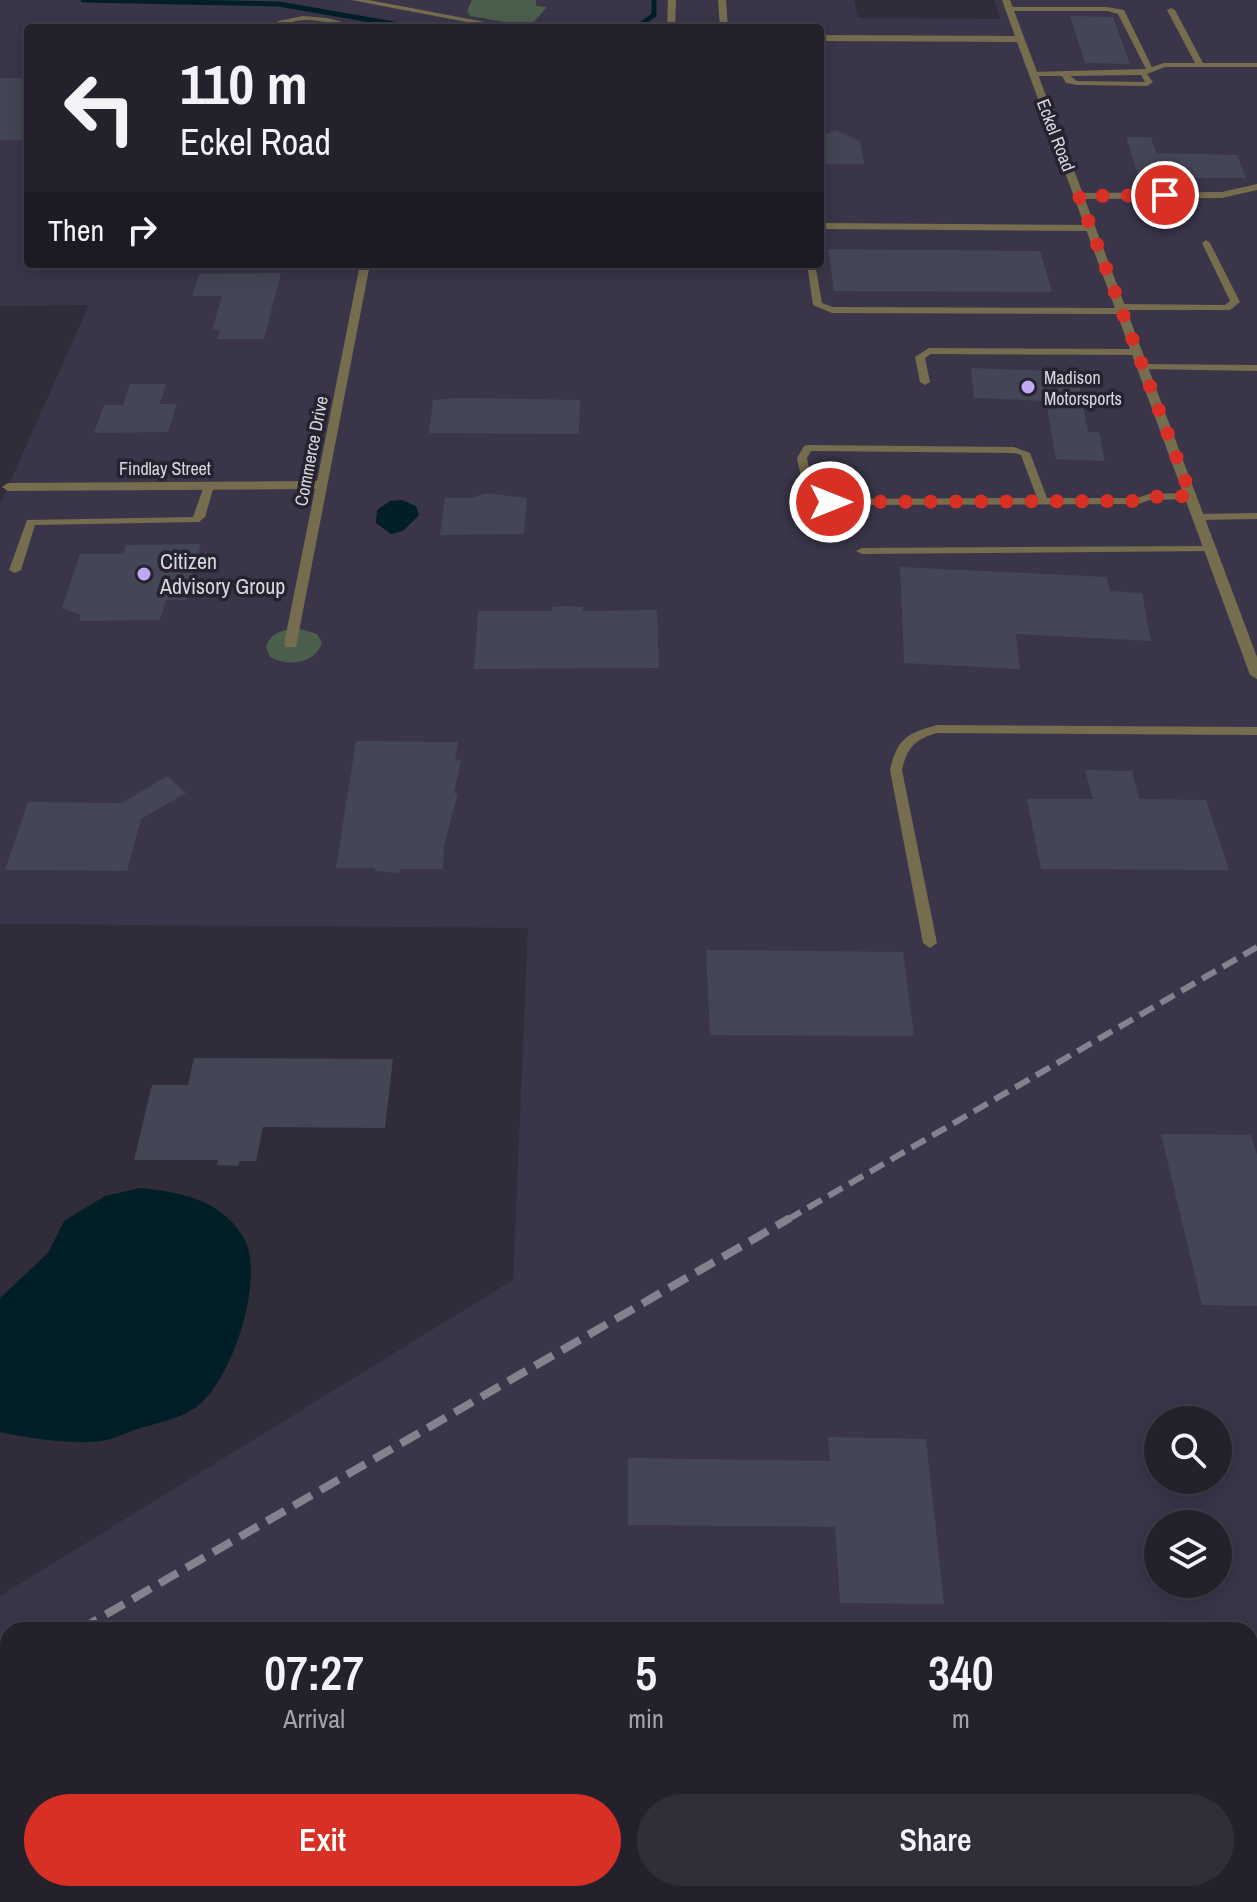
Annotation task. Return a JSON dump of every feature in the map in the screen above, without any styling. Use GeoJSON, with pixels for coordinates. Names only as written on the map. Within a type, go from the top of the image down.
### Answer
{"type":"FeatureCollection","features":[{"type":"Feature","properties":{"kind":"street"},"geometry":{"type":"LineString","coordinates":[[355,0],[488,24]]}},
{"type":"Feature","properties":{"kind":"street","name":"Eckel Road"},"geometry":{"type":"LineString","coordinates":[[1007,4],[1257,675]]}},
{"type":"Feature","properties":{"kind":"street"},"geometry":{"type":"LineString","coordinates":[[452,24],[458,19]]}},
{"type":"Feature","properties":{"kind":"street"},"geometry":{"type":"LineString","coordinates":[[824,38],[1020,39]]}},
{"type":"Feature","properties":{"kind":"street","name":"Commerce Drive"},"geometry":{"type":"LineString","coordinates":[[291,644],[364,268]]}},
{"type":"Feature","properties":{"kind":"street","name":"Findlay Street"},"geometry":{"type":"LineString","coordinates":[[8,487],[323,485]]}},
{"type":"Feature","properties":{"kind":"lane"},"geometry":{"type":"LineString","coordinates":[[671,24],[672,0]]}},
{"type":"Feature","properties":{"kind":"lane"},"geometry":{"type":"LineString","coordinates":[[722,0],[724,24]]}},
{"type":"Feature","properties":{"kind":"lane"},"geometry":{"type":"LineString","coordinates":[[1007,4],[1121,12],[1147,72]]}},
{"type":"Feature","properties":{"kind":"lane"},"geometry":{"type":"LineString","coordinates":[[1171,10],[1200,65]]}},
{"type":"Feature","properties":{"kind":"lane"},"geometry":{"type":"LineString","coordinates":[[276,24],[283,19],[300,17],[339,24]]}},
{"type":"Feature","properties":{"kind":"lane"},"geometry":{"type":"LineString","coordinates":[[1034,74],[1147,72],[1159,65],[1257,65]]}},
{"type":"Feature","properties":{"kind":"lane"},"geometry":{"type":"LineString","coordinates":[[1079,196],[1222,195],[1257,187]]}},
{"type":"Feature","properties":{"kind":"lane"},"geometry":{"type":"LineString","coordinates":[[824,226],[1092,228]]}},
{"type":"Feature","properties":{"kind":"lane"},"geometry":{"type":"LineString","coordinates":[[812,268],[818,305],[832,310],[1122,309],[1233,305],[1235,302],[1206,243]]}},
{"type":"Feature","properties":{"kind":"lane"},"geometry":{"type":"LineString","coordinates":[[925,382],[920,357],[929,351],[1138,352]]}},
{"type":"Feature","properties":{"kind":"lane"},"geometry":{"type":"LineString","coordinates":[[1144,367],[1257,368]]}},
{"type":"Feature","properties":{"kind":"lane"},"geometry":{"type":"LineString","coordinates":[[1043,501],[1025,453],[1014,450],[808,448],[802,458],[810,497],[830,502],[1138,501],[1149,497],[1191,496]]}},
{"type":"Feature","properties":{"kind":"lane"},"geometry":{"type":"LineString","coordinates":[[15,570],[31,522],[195,520],[200,517],[209,486]]}},
{"type":"Feature","properties":{"kind":"lane"},"geometry":{"type":"LineString","coordinates":[[1199,517],[1257,516]]}},
{"type":"Feature","properties":{"kind":"lane"},"geometry":{"type":"LineString","coordinates":[[862,551],[1211,549]]}},
{"type":"Feature","properties":{"kind":"lane"},"geometry":{"type":"LineString","coordinates":[[930,943],[896,770],[900,752],[918,734],[937,729],[1042,728],[1257,731]]}},
{"type":"Feature","properties":{"kind":"shaded area"},"geometry":{"type":"Polygon","coordinates":[[[0,0],[854,0],[858,18],[1000,19],[994,0],[1257,0],[1257,1622],[0,1622],[0,1596],[513,1280],[528,928],[0,924],[0,504],[89,305],[0,306],[0,0]]]}},
{"type":"Feature","properties":{"kind":"green space"},"geometry":{"type":"Polygon","coordinates":[[[472,0],[536,0],[536,6],[547,7],[533,23],[516,24],[470,16],[467,11],[472,0]]]}},
{"type":"Feature","properties":{"kind":"green space"},"geometry":{"type":"Polygon","coordinates":[[[297,628],[317,634],[322,643],[318,650],[300,662],[285,662],[270,657],[266,647],[271,638],[282,631],[297,628]]]}},
{"type":"Feature","properties":{"kind":"water"},"geometry":{"type":"Polygon","coordinates":[[[402,500],[416,506],[419,515],[403,531],[391,534],[376,523],[377,510],[390,501],[402,500]]]}},
{"type":"Feature","properties":{"kind":"water"},"geometry":{"type":"Polygon","coordinates":[[[140,1188],[183,1195],[210,1205],[233,1223],[242,1235],[249,1252],[251,1275],[248,1300],[242,1326],[222,1376],[195,1408],[110,1439],[71,1442],[0,1432],[0,1298],[48,1253],[64,1221],[105,1196],[140,1188]]]}},
{"type":"Feature","properties":{"kind":"building"},"geometry":{"type":"Polygon","coordinates":[[[1070,16],[1113,17],[1130,64],[1085,63],[1070,16]]]}},
{"type":"Feature","properties":{"kind":"building"},"geometry":{"type":"Polygon","coordinates":[[[0,78],[24,78],[24,140],[0,140],[0,78]]]}},
{"type":"Feature","properties":{"kind":"building"},"geometry":{"type":"Polygon","coordinates":[[[835,130],[860,141],[864,164],[824,164],[824,135],[835,130]]]}},
{"type":"Feature","properties":{"kind":"building"},"geometry":{"type":"Polygon","coordinates":[[[1126,137],[1151,137],[1156,153],[1237,155],[1246,178],[1139,178],[1126,137]]]}},
{"type":"Feature","properties":{"kind":"building"},"geometry":{"type":"Polygon","coordinates":[[[828,249],[1040,251],[1052,292],[834,291],[828,249]]]}},
{"type":"Feature","properties":{"kind":"building"},"geometry":{"type":"Polygon","coordinates":[[[281,273],[264,339],[217,339],[220,330],[212,330],[222,296],[192,296],[199,274],[281,273]]]}},
{"type":"Feature","properties":{"kind":"building"},"geometry":{"type":"Polygon","coordinates":[[[971,368],[1077,372],[1088,432],[1099,432],[1105,461],[1056,459],[1046,401],[974,398],[971,368]]]}},
{"type":"Feature","properties":{"kind":"building"},"geometry":{"type":"Polygon","coordinates":[[[130,384],[166,384],[160,404],[177,404],[168,432],[94,433],[104,405],[123,405],[130,384]]]}},
{"type":"Feature","properties":{"kind":"building"},"geometry":{"type":"Polygon","coordinates":[[[433,400],[580,400],[579,434],[429,433],[433,400]]]}},
{"type":"Feature","properties":{"kind":"building"},"geometry":{"type":"Polygon","coordinates":[[[487,493],[527,498],[524,534],[440,535],[445,498],[471,498],[487,493]]]}},
{"type":"Feature","properties":{"kind":"building"},"geometry":{"type":"Polygon","coordinates":[[[201,544],[186,600],[166,600],[160,620],[79,621],[81,615],[62,608],[80,554],[123,554],[126,545],[201,544]]]}},
{"type":"Feature","properties":{"kind":"building"},"geometry":{"type":"Polygon","coordinates":[[[900,567],[1107,577],[1110,591],[1142,593],[1151,641],[1016,634],[1020,669],[904,663],[900,567]]]}},
{"type":"Feature","properties":{"kind":"building"},"geometry":{"type":"Polygon","coordinates":[[[552,607],[583,607],[583,611],[657,610],[659,668],[474,669],[478,611],[552,611],[552,607]]]}},
{"type":"Feature","properties":{"kind":"building"},"geometry":{"type":"Polygon","coordinates":[[[356,741],[458,742],[455,761],[461,760],[454,793],[458,793],[444,846],[443,869],[400,869],[399,873],[376,871],[374,868],[336,868],[356,741]]]}},
{"type":"Feature","properties":{"kind":"building"},"geometry":{"type":"Polygon","coordinates":[[[1085,770],[1132,771],[1139,799],[1206,800],[1229,870],[1041,869],[1027,799],[1093,799],[1085,770]]]}},
{"type":"Feature","properties":{"kind":"building"},"geometry":{"type":"Polygon","coordinates":[[[167,776],[186,793],[141,819],[127,871],[5,870],[28,802],[122,803],[167,776]]]}},
{"type":"Feature","properties":{"kind":"building"},"geometry":{"type":"Polygon","coordinates":[[[706,950],[903,952],[914,1036],[710,1035],[706,950]]]}},
{"type":"Feature","properties":{"kind":"building"},"geometry":{"type":"Polygon","coordinates":[[[194,1058],[393,1059],[385,1128],[263,1127],[256,1161],[240,1161],[238,1166],[217,1165],[218,1160],[134,1160],[152,1085],[188,1085],[194,1058]]]}},
{"type":"Feature","properties":{"kind":"building"},"geometry":{"type":"Polygon","coordinates":[[[1161,1134],[1251,1135],[1257,1155],[1257,1306],[1202,1305],[1161,1134]]]}},
{"type":"Feature","properties":{"kind":"building"},"geometry":{"type":"Polygon","coordinates":[[[828,1437],[926,1439],[944,1604],[840,1603],[835,1527],[628,1525],[628,1458],[830,1461],[828,1437]]]}},
{"type":"Feature","properties":{"kind":"waterway"},"geometry":{"type":"LineString","coordinates":[[83,0],[279,4],[394,24]]}},
{"type":"Feature","properties":{"kind":"waterway"},"geometry":{"type":"LineString","coordinates":[[642,24],[654,15],[654,0]]}},
{"type":"Feature","properties":{"kind":"railway"},"geometry":{"type":"LineString","coordinates":[[787,1220],[1257,947]]}},
{"type":"Feature","properties":{"kind":"railway"},"geometry":{"type":"LineString","coordinates":[[93,1622],[790,1218]]}},
{"type":"Feature","properties":{"kind":"place","name":"Madison Motorsports"},"geometry":{"type":"Point","coordinates":[1028,387]}},
{"type":"Feature","properties":{"kind":"place","name":"Citizen Advisory Group"},"geometry":{"type":"Point","coordinates":[144,574]}},
{"type":"Feature","properties":{"kind":"route"},"geometry":{"type":"LineString","coordinates":[[830,502],[1138,501],[1149,497],[1191,496],[1079,196],[1165,195]]}}]}
